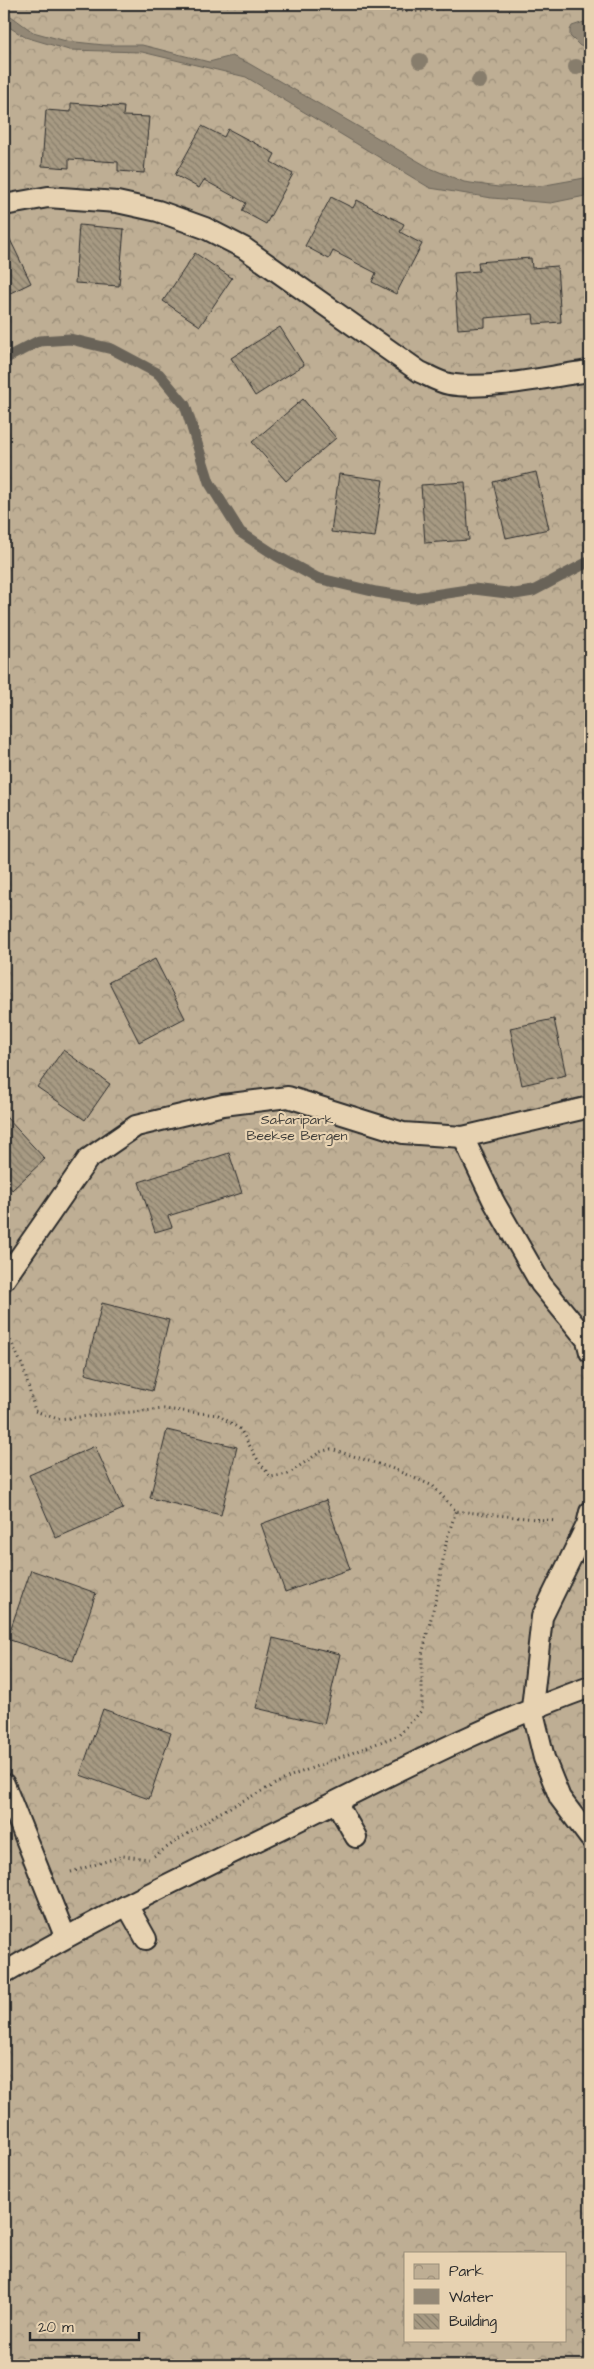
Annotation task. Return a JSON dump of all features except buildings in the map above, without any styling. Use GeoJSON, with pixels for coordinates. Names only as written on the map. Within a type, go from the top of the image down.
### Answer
{"type":"FeatureCollection","features":[{"type":"Feature","properties":{"kind":"lane"},"geometry":{"type":"LineString","coordinates":[[4,205],[48,197],[117,202],[158,211],[205,228],[244,248],[420,372],[447,384],[495,384],[590,370]]}},
{"type":"Feature","properties":{"kind":"lane"},"geometry":{"type":"LineString","coordinates":[[4,1280],[88,1159],[136,1126],[223,1105],[288,1097],[403,1134],[463,1137],[590,1107]]}},
{"type":"Feature","properties":{"kind":"lane"},"geometry":{"type":"LineString","coordinates":[[463,1137],[494,1202],[541,1284],[587,1340],[590,1352]]}},
{"type":"Feature","properties":{"kind":"lane"},"geometry":{"type":"LineString","coordinates":[[588,1518],[542,1617],[532,1708],[544,1758],[560,1798],[590,1838]]}},
{"type":"Feature","properties":{"kind":"lane"},"geometry":{"type":"LineString","coordinates":[[4,1972],[65,1936],[336,1802],[532,1708],[590,1687]]}},
{"type":"Feature","properties":{"kind":"lane"},"geometry":{"type":"LineString","coordinates":[[4,1784],[65,1936]]}},
{"type":"Feature","properties":{"kind":"lane"},"geometry":{"type":"LineString","coordinates":[[336,1802],[356,1837]]}},
{"type":"Feature","properties":{"kind":"lane"},"geometry":{"type":"LineString","coordinates":[[127,1905],[146,1939]]}},
{"type":"Feature","properties":{"kind":"path"},"geometry":{"type":"LineString","coordinates":[[367,4],[394,12],[436,10],[460,4]]}},
{"type":"Feature","properties":{"kind":"path"},"geometry":{"type":"LineString","coordinates":[[4,1327],[23,1368],[35,1411],[58,1419],[164,1409],[218,1415],[240,1429],[259,1462],[271,1477],[288,1474],[320,1452],[331,1449],[391,1468],[433,1486],[456,1511],[588,1518]]}},
{"type":"Feature","properties":{"kind":"path"},"geometry":{"type":"LineString","coordinates":[[44,1882],[94,1863],[123,1856],[147,1860],[217,1814],[292,1776],[399,1735],[422,1710],[422,1655],[436,1598],[447,1538],[456,1511]]}},
{"type":"Feature","properties":{"kind":"green space","name":"Safaripark Beekse Bergen"},"geometry":{"type":"Polygon","coordinates":[[[4,4],[590,4],[590,2365],[4,2365],[4,4]]]}},
{"type":"Feature","properties":{"kind":"water"},"geometry":{"type":"Polygon","coordinates":[[[4,11],[33,32],[66,41],[104,45],[142,45],[209,62],[232,56],[248,63],[430,168],[464,182],[498,187],[540,186],[590,177],[590,195],[551,203],[492,198],[430,188],[246,77],[142,52],[69,50],[25,37],[4,24],[4,11]]]}},
{"type":"Feature","properties":{"kind":"water"},"geometry":{"type":"Polygon","coordinates":[[[590,22],[590,48],[580,46],[570,36],[572,26],[590,22]]]}},
{"type":"Feature","properties":{"kind":"waterway"},"geometry":{"type":"LineString","coordinates":[[4,359],[39,341],[70,339],[112,349],[159,374],[185,405],[209,482],[240,532],[277,556],[317,578],[376,592],[414,598],[474,589],[515,594],[533,591],[590,561]]}}]}
